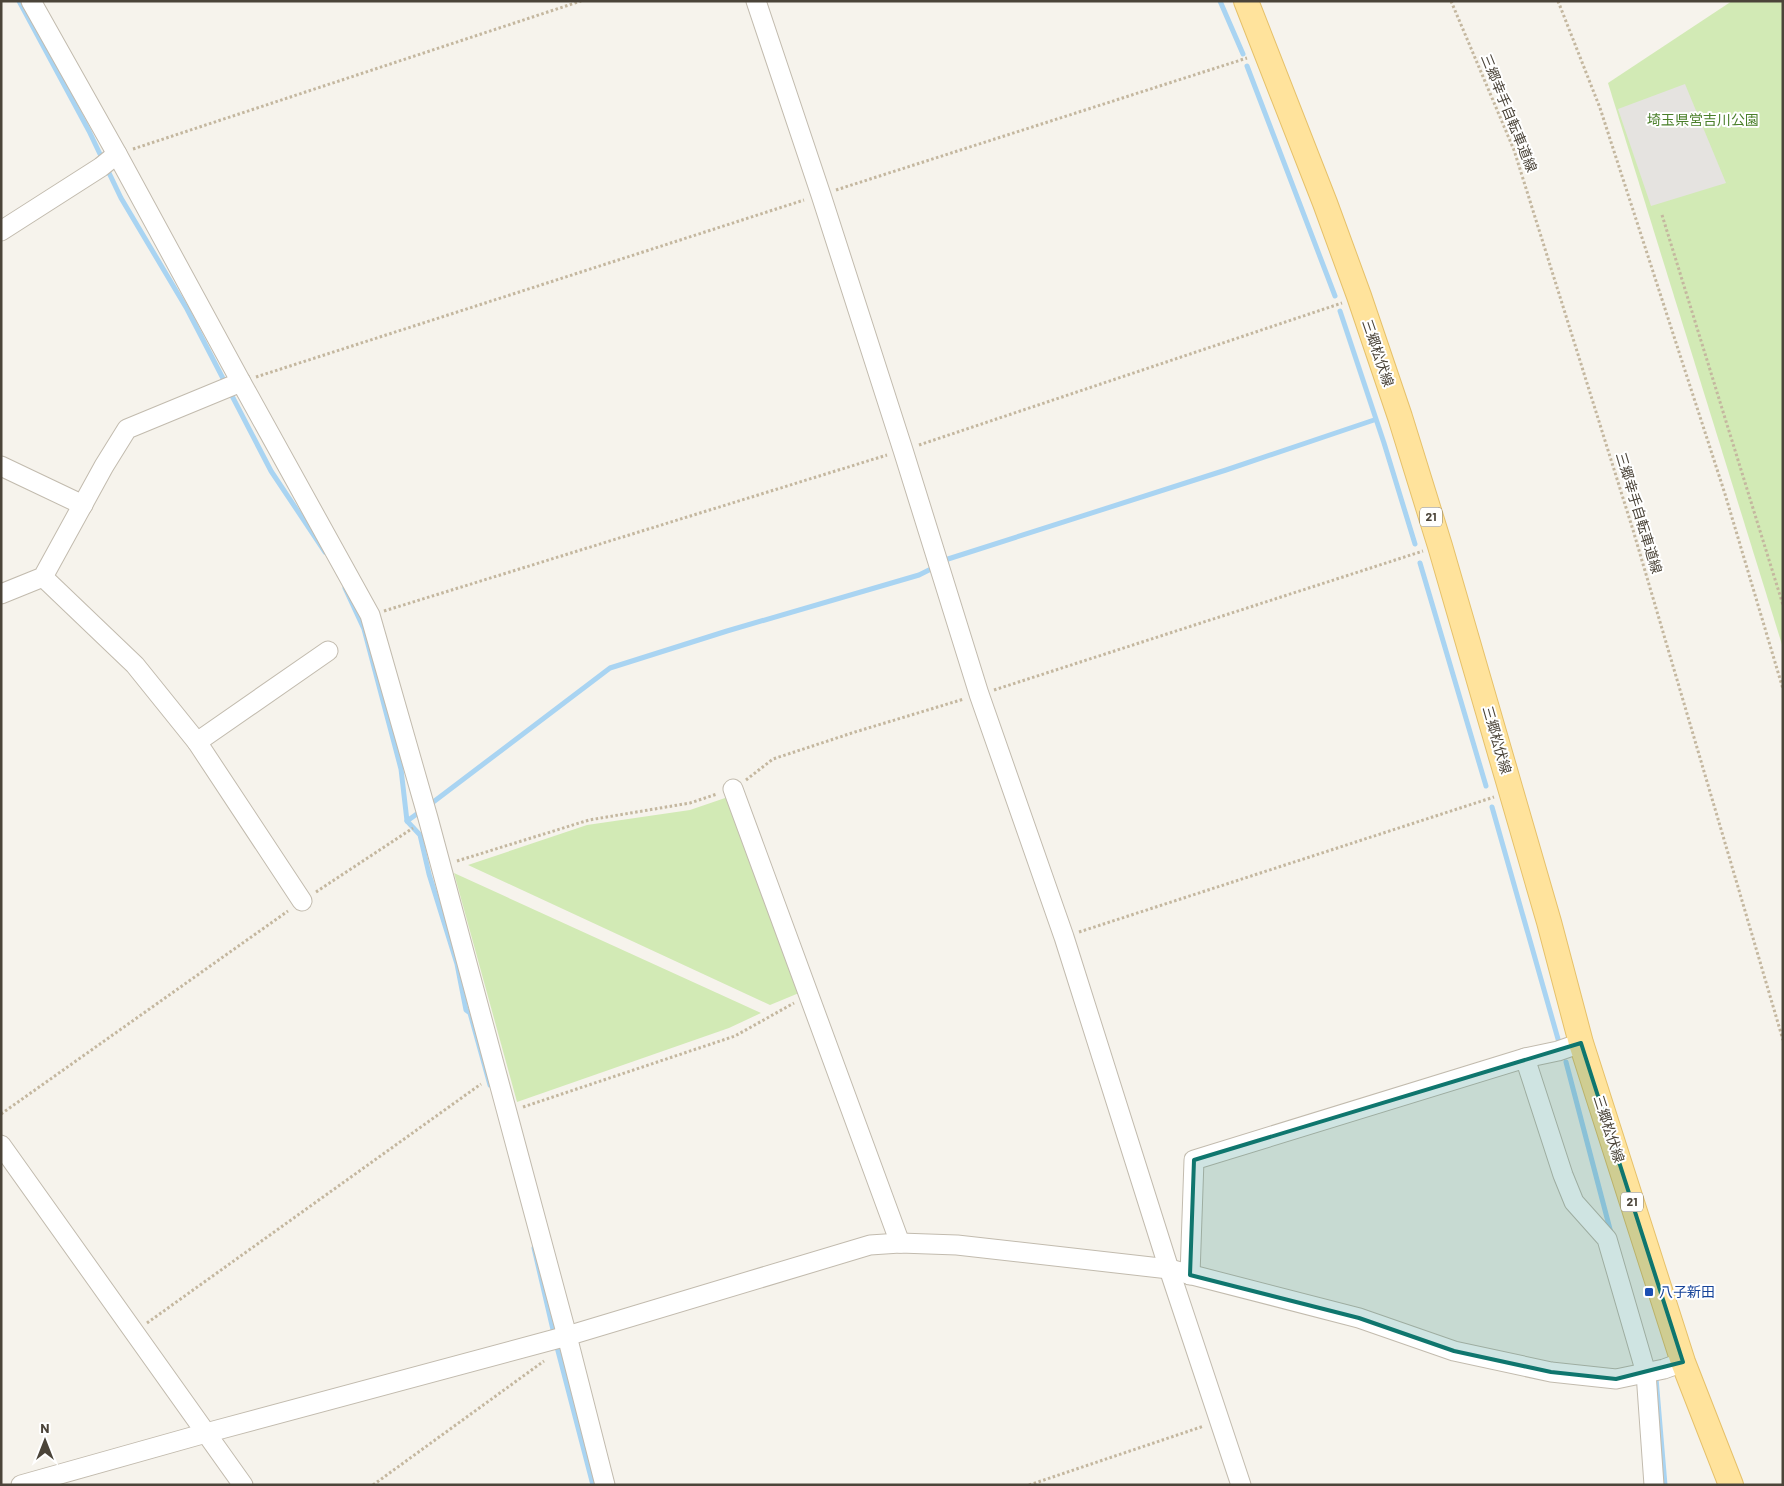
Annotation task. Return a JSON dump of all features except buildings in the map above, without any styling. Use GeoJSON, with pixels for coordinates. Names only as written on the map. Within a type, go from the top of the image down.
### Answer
{"type":"FeatureCollection","features":[{"type":"Feature","properties":{"kind":"main road","name":"三郷松伏線"},"geometry":{"type":"LineString","coordinates":[[1246,1],[1359,296],[1400,417],[1440,546],[1549,922],[1580,1043],[1683,1362],[1731,1485]]}},
{"type":"Feature","properties":{"kind":"street"},"geometry":{"type":"LineString","coordinates":[[32,1],[118,154],[240,382],[370,615],[428,818],[439,866],[567,1336],[605,1485]]}},
{"type":"Feature","properties":{"kind":"street"},"geometry":{"type":"LineString","coordinates":[[756,1],[821,194],[979,694],[1064,937],[1169,1269],[1240,1485]]}},
{"type":"Feature","properties":{"kind":"street"},"geometry":{"type":"LineString","coordinates":[[1,231],[101,167],[118,154]]}},
{"type":"Feature","properties":{"kind":"street"},"geometry":{"type":"LineString","coordinates":[[1,594],[43,576],[127,429],[240,382]]}},
{"type":"Feature","properties":{"kind":"street"},"geometry":{"type":"LineString","coordinates":[[1,466],[83,505]]}},
{"type":"Feature","properties":{"kind":"street"},"geometry":{"type":"LineString","coordinates":[[43,576],[135,665],[197,742],[302,901]]}},
{"type":"Feature","properties":{"kind":"street"},"geometry":{"type":"LineString","coordinates":[[197,742],[328,650]]}},
{"type":"Feature","properties":{"kind":"street"},"geometry":{"type":"LineString","coordinates":[[733,789],[900,1243]]}},
{"type":"Feature","properties":{"kind":"street"},"geometry":{"type":"LineString","coordinates":[[1190,1275],[1194,1160],[1525,1058],[1558,1051],[1580,1043]]}},
{"type":"Feature","properties":{"kind":"street"},"geometry":{"type":"LineString","coordinates":[[1525,1058],[1563,1175],[1574,1202],[1607,1239],[1646,1373],[1654,1485]]}},
{"type":"Feature","properties":{"kind":"street"},"geometry":{"type":"LineString","coordinates":[[1,1145],[242,1485]]}},
{"type":"Feature","properties":{"kind":"street"},"geometry":{"type":"LineString","coordinates":[[20,1485],[567,1336],[870,1245],[900,1243],[957,1245],[1169,1269],[1359,1318],[1454,1351],[1552,1372],[1616,1379],[1646,1373],[1683,1362]]}},
{"type":"Feature","properties":{"kind":"path"},"geometry":{"type":"LineString","coordinates":[[118,154],[580,1]]}},
{"type":"Feature","properties":{"kind":"path","name":"三郷幸手自転車道線"},"geometry":{"type":"LineString","coordinates":[[1451,1],[1514,150],[1633,530],[1783,1040]]}},
{"type":"Feature","properties":{"kind":"path"},"geometry":{"type":"LineString","coordinates":[[1558,1],[1600,108],[1725,494],[1783,689]]}},
{"type":"Feature","properties":{"kind":"path"},"geometry":{"type":"LineString","coordinates":[[240,382],[1267,52]]}},
{"type":"Feature","properties":{"kind":"path"},"geometry":{"type":"LineString","coordinates":[[1662,216],[1783,605]]}},
{"type":"Feature","properties":{"kind":"path"},"geometry":{"type":"LineString","coordinates":[[370,615],[903,450],[1311,314],[1359,296]]}},
{"type":"Feature","properties":{"kind":"path"},"geometry":{"type":"LineString","coordinates":[[439,866],[589,820],[690,803],[733,789],[773,760],[855,732],[1440,546]]}},
{"type":"Feature","properties":{"kind":"path"},"geometry":{"type":"LineString","coordinates":[[1064,937],[1511,791]]}},
{"type":"Feature","properties":{"kind":"path"},"geometry":{"type":"LineString","coordinates":[[1,1114],[302,901],[428,818]]}},
{"type":"Feature","properties":{"kind":"path"},"geometry":{"type":"LineString","coordinates":[[506,1113],[735,1036],[809,994]]}},
{"type":"Feature","properties":{"kind":"path"},"geometry":{"type":"LineString","coordinates":[[134,1332],[496,1074]]}},
{"type":"Feature","properties":{"kind":"path"},"geometry":{"type":"LineString","coordinates":[[373,1485],[544,1362]]}},
{"type":"Feature","properties":{"kind":"path"},"geometry":{"type":"LineString","coordinates":[[1029,1485],[1220,1421]]}},
{"type":"Feature","properties":{"kind":"highlighted area"},"geometry":{"type":"Polygon","coordinates":[[[1581,1043],[1683,1362],[1616,1379],[1551,1372],[1454,1351],[1359,1318],[1190,1275],[1194,1160],[1581,1043]]]}},
{"type":"Feature","properties":{"kind":"green space","name":"埼玉県営吉川公園"},"geometry":{"type":"Polygon","coordinates":[[[1732,1],[1783,1],[1783,648],[1608,83],[1732,1]]]}},
{"type":"Feature","properties":{"kind":"green space"},"geometry":{"type":"Polygon","coordinates":[[[728,797],[799,993],[770,1005],[468,865],[587,825],[690,810],[728,797]]]}},
{"type":"Feature","properties":{"kind":"green space"},"geometry":{"type":"Polygon","coordinates":[[[454,873],[761,1013],[729,1028],[517,1102],[454,873]]]}},
{"type":"Feature","properties":{"kind":"shaded area"},"geometry":{"type":"Polygon","coordinates":[[[1685,84],[1726,183],[1651,206],[1618,109],[1685,84]]]}},
{"type":"Feature","properties":{"kind":"waterway"},"geometry":{"type":"LineString","coordinates":[[19,1],[89,131],[121,198],[187,309],[271,471],[325,552]]}},
{"type":"Feature","properties":{"kind":"waterway"},"geometry":{"type":"LineString","coordinates":[[1220,1],[1243,54]]}},
{"type":"Feature","properties":{"kind":"waterway"},"geometry":{"type":"LineString","coordinates":[[1247,66],[1335,296]]}},
{"type":"Feature","properties":{"kind":"waterway"},"geometry":{"type":"LineString","coordinates":[[1340,311],[1415,544]]}},
{"type":"Feature","properties":{"kind":"waterway"},"geometry":{"type":"LineString","coordinates":[[942,563],[948,559],[1226,470],[1374,420]]}},
{"type":"Feature","properties":{"kind":"waterway"},"geometry":{"type":"LineString","coordinates":[[1420,563],[1486,786]]}},
{"type":"Feature","properties":{"kind":"waterway"},"geometry":{"type":"LineString","coordinates":[[428,806],[610,668],[727,631],[919,575],[935,567]]}},
{"type":"Feature","properties":{"kind":"waterway"},"geometry":{"type":"LineString","coordinates":[[345,588],[364,629],[401,769],[407,821],[420,835],[429,874],[457,964],[466,1010],[470,1013],[490,1085]]}},
{"type":"Feature","properties":{"kind":"waterway"},"geometry":{"type":"LineString","coordinates":[[1492,807],[1558,1039]]}},
{"type":"Feature","properties":{"kind":"waterway"},"geometry":{"type":"LineString","coordinates":[[407,821],[421,811]]}},
{"type":"Feature","properties":{"kind":"waterway"},"geometry":{"type":"LineString","coordinates":[[1566,1062],[1611,1233]]}},
{"type":"Feature","properties":{"kind":"waterway"},"geometry":{"type":"LineString","coordinates":[[534,1248],[557,1347],[593,1485]]}},
{"type":"Feature","properties":{"kind":"waterway"},"geometry":{"type":"LineString","coordinates":[[1656,1378],[1665,1485]]}},
{"type":"Feature","properties":{"kind":"place","name":"八子新田"},"geometry":{"type":"Point","coordinates":[1649,1292]}}]}
